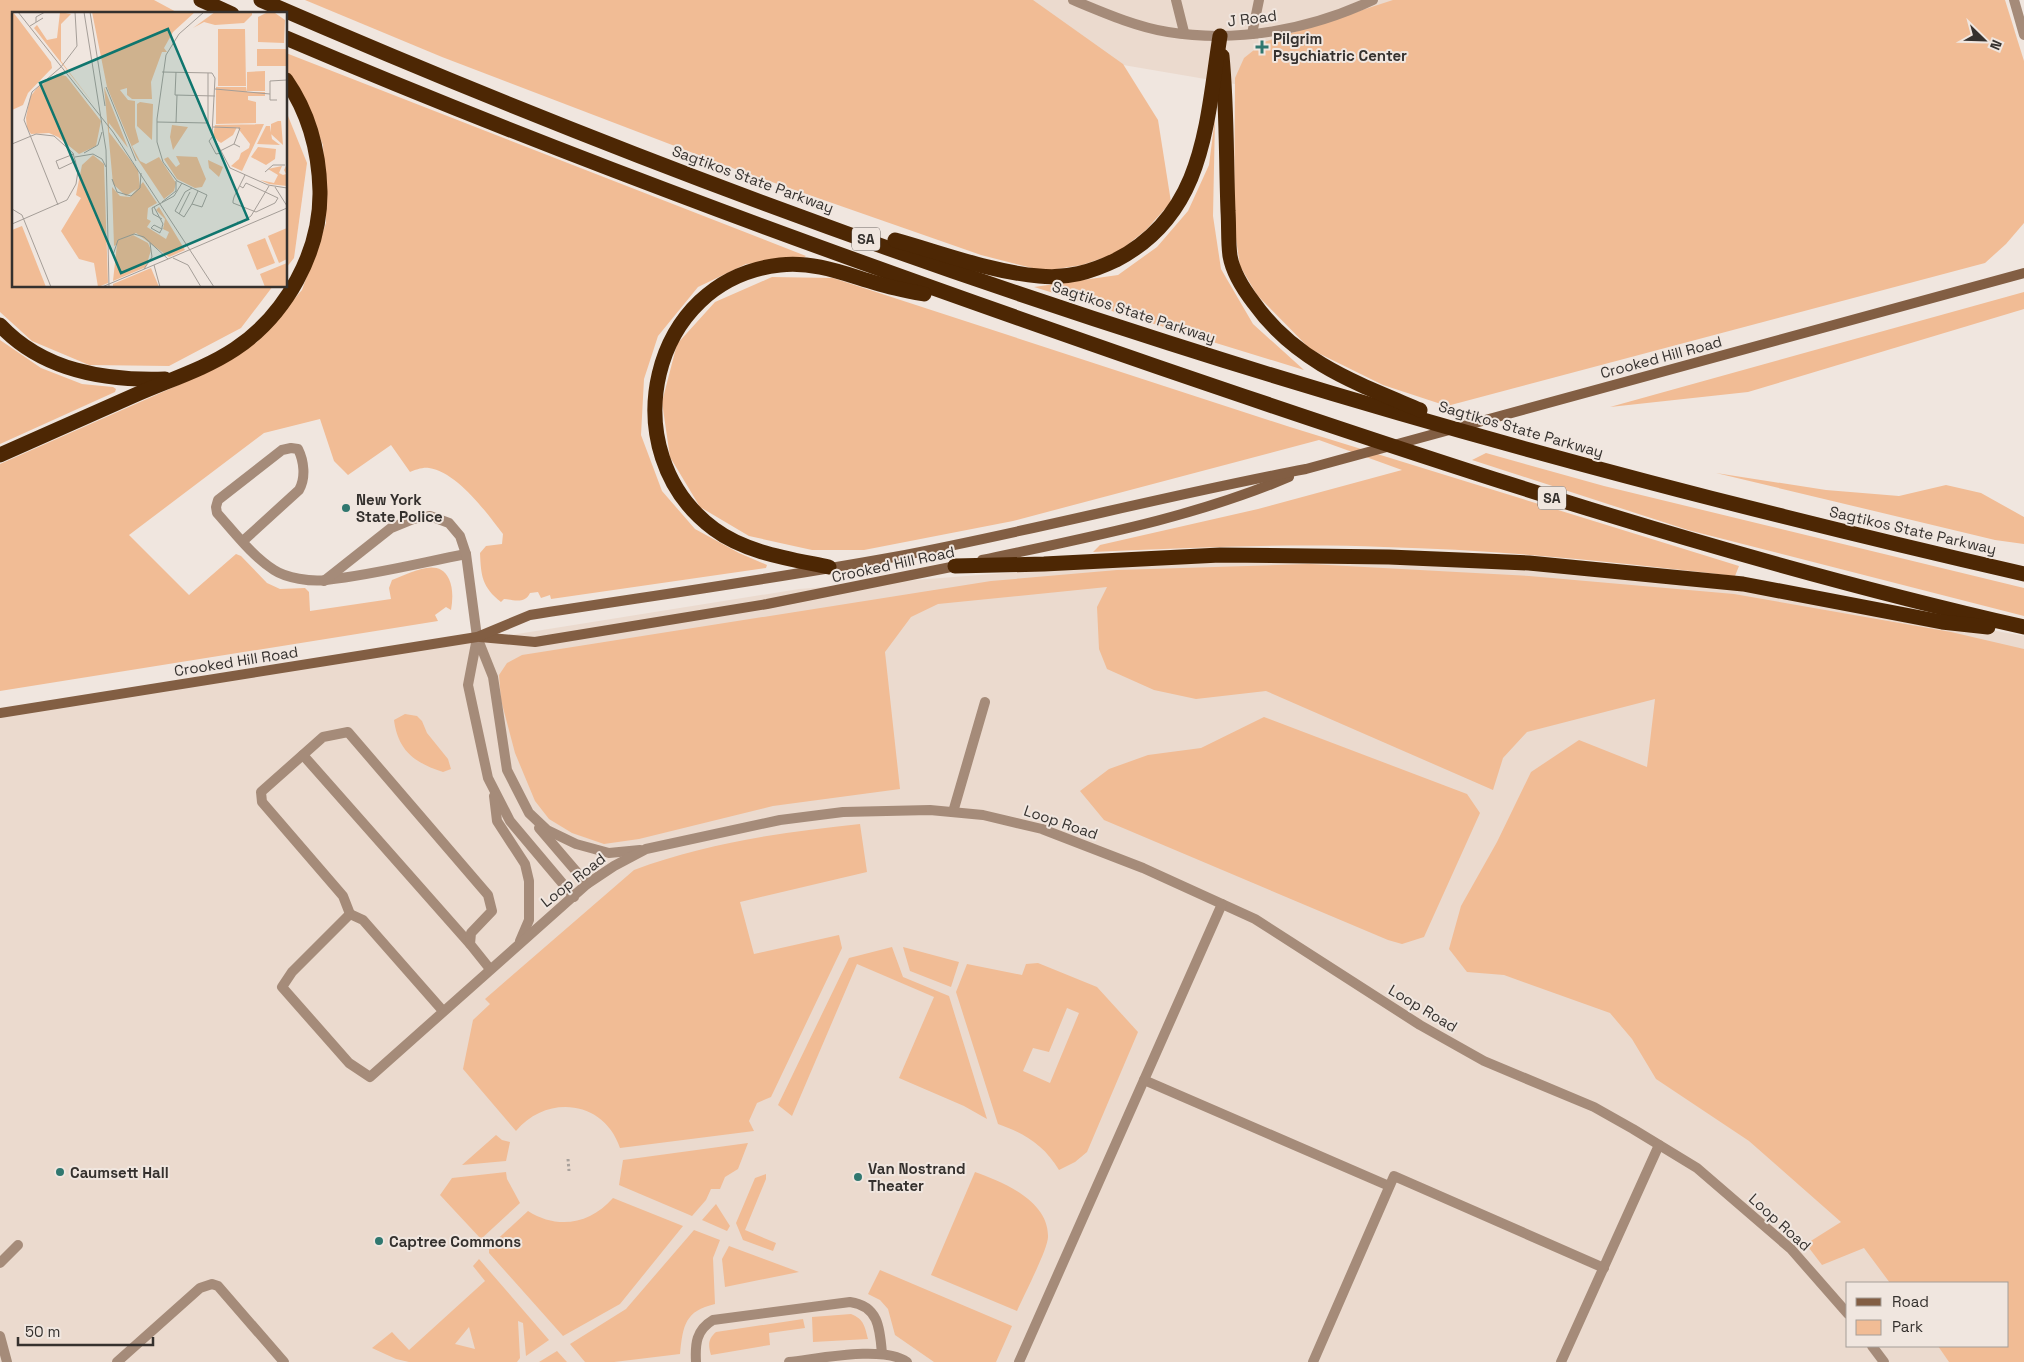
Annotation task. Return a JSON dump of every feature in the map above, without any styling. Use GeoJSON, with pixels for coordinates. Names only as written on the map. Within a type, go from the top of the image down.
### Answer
{"type":"FeatureCollection","features":[{"type":"Feature","properties":{"kind":"highway"},"geometry":{"type":"LineString","coordinates":[[187,0],[204,12]]}},
{"type":"Feature","properties":{"kind":"highway"},"geometry":{"type":"LineString","coordinates":[[201,0],[228,12]]}},
{"type":"Feature","properties":{"kind":"highway","name":"Sagtikos State Parkway"},"geometry":{"type":"LineString","coordinates":[[261,0],[456,83],[768,205],[1167,342],[1486,438],[1755,510],[2024,574]]}},
{"type":"Feature","properties":{"kind":"highway"},"geometry":{"type":"LineString","coordinates":[[768,205],[1005,270],[1038,276],[1070,277],[1099,268],[1129,253],[1155,232],[1175,209],[1192,180],[1203,144],[1220,36]]}},
{"type":"Feature","properties":{"kind":"highway"},"geometry":{"type":"LineString","coordinates":[[1220,36],[1226,96],[1230,258],[1243,288],[1263,316],[1286,341],[1315,362],[1350,380],[1486,438]]}},
{"type":"Feature","properties":{"kind":"highway","name":"SA"},"geometry":{"type":"LineString","coordinates":[[288,39],[620,174],[987,308],[1538,494],[1692,540],[1919,603],[2024,627]]}},
{"type":"Feature","properties":{"kind":"highway"},"geometry":{"type":"LineString","coordinates":[[0,455],[215,360],[253,335],[270,319],[286,298],[299,276],[310,251],[317,225],[319,174],[310,127],[302,107],[288,83]]}},
{"type":"Feature","properties":{"kind":"highway"},"geometry":{"type":"LineString","coordinates":[[829,567],[766,553],[731,539],[714,530],[700,517],[676,488],[659,450],[654,406],[661,364],[682,324],[710,294],[726,283],[752,272],[780,265],[817,266],[877,284],[987,308]]}},
{"type":"Feature","properties":{"kind":"highway"},"geometry":{"type":"LineString","coordinates":[[0,325],[38,354],[74,370],[118,379],[172,379]]}},
{"type":"Feature","properties":{"kind":"highway"},"geometry":{"type":"LineString","coordinates":[[956,566],[1044,564],[1220,555],[1380,556],[1529,563],[1743,584],[1942,622],[2024,631]]}},
{"type":"Feature","properties":{"kind":"main road","name":"Crooked Hill Road"},"geometry":{"type":"LineString","coordinates":[[0,713],[477,637],[530,616],[903,555],[1132,507],[1213,487],[1306,469],[2024,273]]}},
{"type":"Feature","properties":{"kind":"main road","name":"Crooked Hill Road"},"geometry":{"type":"LineString","coordinates":[[477,637],[535,642],[767,604],[956,566],[1092,535],[1202,507],[1250,493],[1306,469]]}},
{"type":"Feature","properties":{"kind":"street","name":"J Road"},"geometry":{"type":"LineString","coordinates":[[1073,0],[1121,18],[1168,32],[1220,36],[1268,34],[1373,0]]}},
{"type":"Feature","properties":{"kind":"street"},"geometry":{"type":"LineString","coordinates":[[1176,0],[1184,32]]}},
{"type":"Feature","properties":{"kind":"street"},"geometry":{"type":"LineString","coordinates":[[1252,34],[1258,0]]}},
{"type":"Feature","properties":{"kind":"street"},"geometry":{"type":"LineString","coordinates":[[2014,0],[2024,35]]}},
{"type":"Feature","properties":{"kind":"street"},"geometry":{"type":"LineString","coordinates":[[243,541],[299,490],[303,477],[302,458],[298,449],[291,448],[282,450],[218,500],[216,507],[217,512],[243,541],[275,571],[297,578],[324,581],[466,554]]}},
{"type":"Feature","properties":{"kind":"street"},"geometry":{"type":"LineString","coordinates":[[324,581],[391,528],[413,518],[430,516],[449,523],[460,536],[466,554],[477,637],[493,677],[507,770],[529,813],[587,884]]}},
{"type":"Feature","properties":{"kind":"street"},"geometry":{"type":"LineString","coordinates":[[477,637],[468,685],[481,752],[493,790],[497,821],[525,864],[530,880],[529,920],[519,943]]}},
{"type":"Feature","properties":{"kind":"street"},"geometry":{"type":"LineString","coordinates":[[953,812],[985,702]]}},
{"type":"Feature","properties":{"kind":"street"},"geometry":{"type":"LineString","coordinates":[[443,1012],[363,920],[350,914],[343,896],[262,802],[261,792],[323,737],[348,732],[488,895],[492,911],[471,933],[470,944]]}},
{"type":"Feature","properties":{"kind":"street"},"geometry":{"type":"LineString","coordinates":[[303,755],[490,969]]}},
{"type":"Feature","properties":{"kind":"street"},"geometry":{"type":"LineString","coordinates":[[493,790],[519,833],[574,897]]}},
{"type":"Feature","properties":{"kind":"street","name":"Loop Road"},"geometry":{"type":"LineString","coordinates":[[350,914],[292,972],[282,987],[348,1063],[370,1077],[587,884],[614,866],[646,849],[780,820],[843,812],[930,810],[983,815],[1042,828],[1143,868],[1255,919],[1420,1025],[1484,1061],[1594,1107],[1659,1145],[1697,1168],[1791,1249],[1846,1312]]}},
{"type":"Feature","properties":{"kind":"street"},"geometry":{"type":"LineString","coordinates":[[529,813],[546,830],[576,844],[609,853],[646,849]]}},
{"type":"Feature","properties":{"kind":"street"},"geometry":{"type":"LineString","coordinates":[[1019,1362],[1222,904]]}},
{"type":"Feature","properties":{"kind":"street"},"geometry":{"type":"LineString","coordinates":[[1144,1080],[1389,1186]]}},
{"type":"Feature","properties":{"kind":"street"},"geometry":{"type":"LineString","coordinates":[[1561,1362],[1659,1145]]}},
{"type":"Feature","properties":{"kind":"street"},"geometry":{"type":"LineString","coordinates":[[1313,1362],[1394,1176],[1604,1268]]}},
{"type":"Feature","properties":{"kind":"street"},"geometry":{"type":"LineString","coordinates":[[0,1263],[18,1245]]}},
{"type":"Feature","properties":{"kind":"street"},"geometry":{"type":"LineString","coordinates":[[117,1362],[200,1288],[212,1284],[218,1286],[284,1362]]}},
{"type":"Feature","properties":{"kind":"street"},"geometry":{"type":"LineString","coordinates":[[696,1362],[695,1343],[699,1333],[713,1320],[850,1302],[861,1304],[868,1308],[876,1318],[882,1354]]}},
{"type":"Feature","properties":{"kind":"street"},"geometry":{"type":"LineString","coordinates":[[0,1336],[7,1362]]}},
{"type":"Feature","properties":{"kind":"street"},"geometry":{"type":"LineString","coordinates":[[1873,1347],[1884,1362]]}},
{"type":"Feature","properties":{"kind":"street"},"geometry":{"type":"LineString","coordinates":[[789,1362],[882,1354],[902,1358],[907,1362]]}},
{"type":"Feature","properties":{"kind":"path"},"geometry":{"type":"LineString","coordinates":[[568,1159],[569,1171]]}},
{"type":"Feature","properties":{"kind":"shaded area","name":"Pilgrim Psychiatric Center"},"geometry":{"type":"Polygon","coordinates":[[[983,0],[1549,0],[1264,89],[1088,59],[983,0]]]}},
{"type":"Feature","properties":{"kind":"shaded area"},"geometry":{"type":"Polygon","coordinates":[[[1213,560],[1459,563],[1680,580],[1896,613],[2024,636],[2024,1362],[0,1362],[0,717],[799,589],[1109,565],[1213,560]]]}},
{"type":"Feature","properties":{"kind":"green space"},"geometry":{"type":"Polygon","coordinates":[[[0,0],[154,0],[176,12],[12,12],[12,288],[271,288],[241,328],[169,366],[89,365],[32,341],[0,312],[0,0]]]}},
{"type":"Feature","properties":{"kind":"green space"},"geometry":{"type":"Polygon","coordinates":[[[305,0],[1033,0],[1123,64],[1158,120],[1171,202],[1146,230],[1117,253],[1082,265],[1044,271],[981,255],[735,169],[442,57],[305,0]]]}},
{"type":"Feature","properties":{"kind":"green space"},"geometry":{"type":"Polygon","coordinates":[[[1393,0],[2005,0],[2024,61],[2024,223],[2006,244],[1985,263],[1447,406],[1383,385],[1310,349],[1257,295],[1240,266],[1234,225],[1235,78],[1244,58],[1264,42],[1393,0]]]}},
{"type":"Feature","properties":{"kind":"green space"},"geometry":{"type":"Polygon","coordinates":[[[288,54],[806,256],[802,259],[746,264],[698,287],[658,336],[644,379],[641,435],[662,491],[695,529],[739,553],[767,565],[766,568],[551,599],[550,595],[541,598],[538,592],[530,593],[522,600],[504,599],[501,602],[486,586],[481,568],[480,553],[486,546],[502,544],[503,534],[471,495],[440,471],[427,468],[410,472],[391,445],[348,475],[334,461],[320,419],[264,433],[129,535],[189,595],[236,554],[241,556],[267,583],[280,589],[305,588],[309,592],[310,611],[391,599],[389,588],[392,580],[415,571],[431,568],[444,572],[449,579],[452,594],[451,610],[446,607],[435,615],[438,621],[0,691],[0,464],[183,383],[257,342],[302,290],[326,223],[323,145],[299,87],[288,73],[288,54]]]}},
{"type":"Feature","properties":{"kind":"green space"},"geometry":{"type":"Polygon","coordinates":[[[288,116],[307,163],[294,258],[288,266],[288,116]]]}},
{"type":"Feature","properties":{"kind":"green space"},"geometry":{"type":"Polygon","coordinates":[[[1215,118],[1213,216],[1221,269],[1253,324],[1304,370],[1034,287],[1118,275],[1157,247],[1188,211],[1209,165],[1215,118]]]}},
{"type":"Feature","properties":{"kind":"green space"},"geometry":{"type":"Polygon","coordinates":[[[772,277],[833,278],[1290,427],[1739,566],[1735,576],[1604,561],[1516,554],[1348,546],[1238,546],[1093,552],[1100,545],[1258,509],[1402,470],[1319,440],[1013,521],[864,550],[812,550],[749,536],[700,507],[670,457],[662,402],[677,344],[715,302],[772,277]]]}},
{"type":"Feature","properties":{"kind":"green space"},"geometry":{"type":"Polygon","coordinates":[[[2024,292],[2024,309],[1748,392],[1610,407],[2024,292]]]}},
{"type":"Feature","properties":{"kind":"green space"},"geometry":{"type":"Polygon","coordinates":[[[0,340],[41,368],[82,384],[113,387],[116,389],[115,392],[0,444],[0,340]]]}},
{"type":"Feature","properties":{"kind":"green space"},"geometry":{"type":"Polygon","coordinates":[[[1486,453],[1604,486],[2024,588],[2024,616],[1688,530],[1472,460],[1486,453]]]}},
{"type":"Feature","properties":{"kind":"green space"},"geometry":{"type":"Polygon","coordinates":[[[1716,473],[1826,490],[1899,496],[1946,485],[1981,493],[2024,517],[2024,544],[1995,540],[1716,473]]]}},
{"type":"Feature","properties":{"kind":"green space"},"geometry":{"type":"Polygon","coordinates":[[[1309,564],[1529,576],[1734,594],[1951,632],[2024,649],[2024,1362],[1949,1362],[1939,1347],[2009,1347],[2009,1282],[1889,1282],[1864,1248],[1822,1265],[1806,1244],[1841,1222],[1749,1141],[1656,1079],[1632,1039],[1610,1013],[1504,975],[1467,972],[1449,949],[1461,906],[1497,842],[1531,772],[1579,740],[1647,767],[1655,699],[1527,732],[1503,758],[1493,790],[1266,691],[1196,699],[1154,690],[1107,669],[1099,649],[1097,607],[1107,587],[938,604],[911,617],[885,652],[900,789],[773,806],[639,839],[604,844],[572,833],[549,819],[535,801],[515,753],[501,700],[499,675],[507,663],[522,655],[991,581],[1117,570],[1309,564]]]}},
{"type":"Feature","properties":{"kind":"green space"},"geometry":{"type":"Polygon","coordinates":[[[405,714],[417,716],[422,721],[427,733],[448,759],[451,769],[443,772],[416,760],[409,754],[399,740],[394,720],[405,714]]]}},
{"type":"Feature","properties":{"kind":"green space"},"geometry":{"type":"Polygon","coordinates":[[[1264,717],[1467,794],[1480,813],[1424,937],[1402,944],[1388,940],[1104,820],[1080,791],[1109,769],[1148,755],[1201,748],[1264,717]]]}},
{"type":"Feature","properties":{"kind":"green space"},"geometry":{"type":"Polygon","coordinates":[[[860,824],[867,872],[740,902],[754,954],[839,935],[842,948],[771,1097],[757,1103],[749,1121],[754,1131],[620,1148],[612,1132],[601,1120],[588,1112],[574,1108],[558,1107],[543,1111],[529,1119],[516,1131],[463,1069],[473,1020],[490,1004],[485,999],[634,870],[689,853],[745,840],[860,824]]]}},
{"type":"Feature","properties":{"kind":"green space"},"geometry":{"type":"Polygon","coordinates":[[[892,947],[903,977],[949,996],[987,1119],[964,1106],[899,1078],[934,997],[857,964],[792,1116],[778,1105],[849,958],[892,947]]]}},
{"type":"Feature","properties":{"kind":"green space"},"geometry":{"type":"Polygon","coordinates":[[[903,947],[959,962],[951,987],[910,971],[903,947]]]}},
{"type":"Feature","properties":{"kind":"green space"},"geometry":{"type":"Polygon","coordinates":[[[1038,963],[1097,987],[1138,1032],[1087,1152],[1075,1162],[1059,1170],[1047,1154],[1033,1141],[1016,1131],[998,1124],[956,992],[967,964],[1022,975],[1026,964],[1038,963]],[[1067,1008],[1049,1052],[1033,1048],[1023,1071],[1050,1083],[1079,1013],[1067,1008]]]}},
{"type":"Feature","properties":{"kind":"green space"},"geometry":{"type":"Polygon","coordinates":[[[496,1135],[502,1140],[510,1142],[506,1161],[462,1165],[496,1135]]]}},
{"type":"Feature","properties":{"kind":"green space"},"geometry":{"type":"Polygon","coordinates":[[[748,1143],[738,1169],[725,1177],[720,1189],[711,1189],[706,1200],[692,1216],[619,1185],[623,1160],[748,1143]]]}},
{"type":"Feature","properties":{"kind":"green space"},"geometry":{"type":"Polygon","coordinates":[[[506,1172],[507,1179],[520,1203],[481,1239],[440,1195],[452,1178],[506,1172]]]}},
{"type":"Feature","properties":{"kind":"green space"},"geometry":{"type":"Polygon","coordinates":[[[975,1172],[1011,1187],[1033,1203],[1041,1213],[1046,1224],[1047,1243],[1017,1311],[931,1275],[975,1172]]]}},
{"type":"Feature","properties":{"kind":"green space"},"geometry":{"type":"Polygon","coordinates":[[[766,1174],[766,1179],[745,1230],[776,1243],[773,1251],[743,1240],[736,1223],[755,1178],[766,1174]]]}},
{"type":"Feature","properties":{"kind":"green space"},"geometry":{"type":"Polygon","coordinates":[[[613,1198],[683,1226],[620,1304],[563,1336],[489,1253],[489,1247],[528,1211],[551,1221],[573,1221],[584,1219],[594,1214],[613,1198]]]}},
{"type":"Feature","properties":{"kind":"green space"},"geometry":{"type":"Polygon","coordinates":[[[716,1204],[730,1226],[727,1231],[702,1220],[716,1204]]]}},
{"type":"Feature","properties":{"kind":"green space"},"geometry":{"type":"Polygon","coordinates":[[[694,1230],[720,1240],[713,1258],[715,1304],[697,1311],[687,1321],[684,1327],[680,1354],[614,1362],[585,1362],[570,1344],[626,1309],[694,1230]]]}},
{"type":"Feature","properties":{"kind":"green space"},"geometry":{"type":"Polygon","coordinates":[[[729,1246],[799,1272],[725,1287],[722,1259],[729,1246]]]}},
{"type":"Feature","properties":{"kind":"green space"},"geometry":{"type":"Polygon","coordinates":[[[479,1259],[549,1340],[526,1356],[523,1323],[518,1321],[520,1358],[517,1362],[409,1362],[396,1359],[372,1348],[392,1332],[409,1350],[485,1281],[473,1266],[479,1259]],[[469,1327],[455,1344],[475,1349],[469,1327]]]}},
{"type":"Feature","properties":{"kind":"green space"},"geometry":{"type":"Polygon","coordinates":[[[880,1270],[1012,1326],[996,1362],[934,1362],[895,1335],[888,1309],[880,1300],[868,1294],[880,1270]]]}},
{"type":"Feature","properties":{"kind":"green space"},"geometry":{"type":"Polygon","coordinates":[[[851,1314],[861,1321],[865,1327],[868,1339],[813,1342],[812,1317],[851,1314]]]}},
{"type":"Feature","properties":{"kind":"green space"},"geometry":{"type":"Polygon","coordinates":[[[803,1319],[805,1328],[769,1333],[770,1345],[711,1355],[709,1342],[716,1332],[803,1319]]]}},
{"type":"Feature","properties":{"kind":"green space"},"geometry":{"type":"Polygon","coordinates":[[[557,1351],[567,1362],[539,1362],[557,1351]]]}},
{"type":"Feature","properties":{"kind":"place","name":"Pilgrim Psychiatric Center"},"geometry":{"type":"Point","coordinates":[1262,47]}},
{"type":"Feature","properties":{"kind":"place","name":"New York State Police"},"geometry":{"type":"Point","coordinates":[346,508]}},
{"type":"Feature","properties":{"kind":"place","name":"Caumsett Hall"},"geometry":{"type":"Point","coordinates":[60,1172]}},
{"type":"Feature","properties":{"kind":"place","name":"Van Nostrand Theater"},"geometry":{"type":"Point","coordinates":[858,1177]}},
{"type":"Feature","properties":{"kind":"place","name":"Captree Commons"},"geometry":{"type":"Point","coordinates":[379,1241]}}]}
